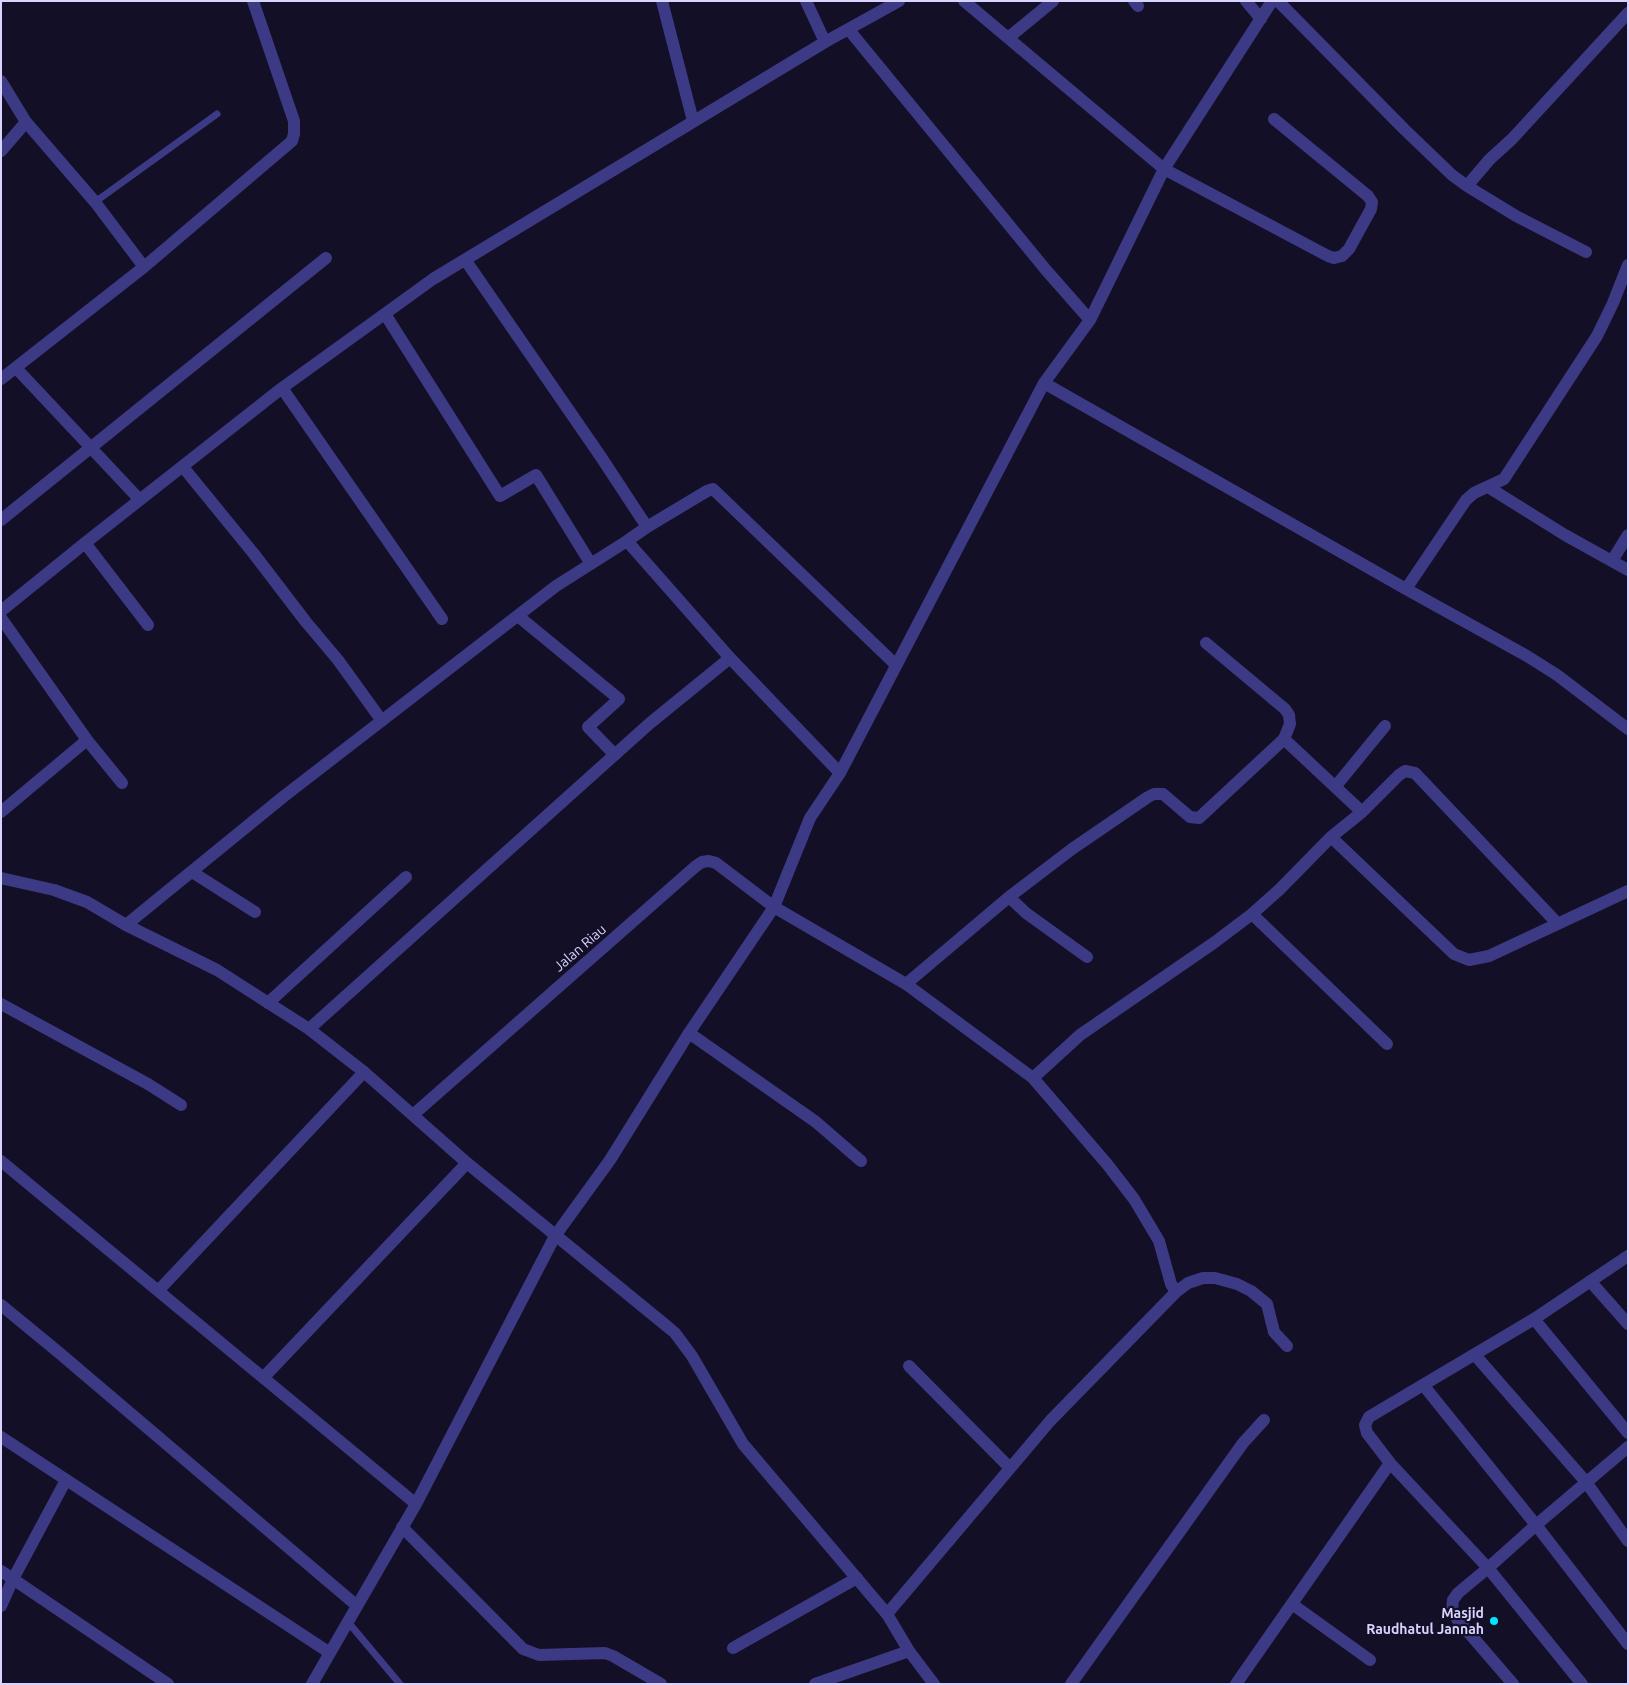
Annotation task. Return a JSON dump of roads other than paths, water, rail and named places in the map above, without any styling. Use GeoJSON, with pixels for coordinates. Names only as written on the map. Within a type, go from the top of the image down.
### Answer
{"type":"FeatureCollection","features":[{"type":"Feature","properties":{"kind":"street"},"geometry":{"type":"LineString","coordinates":[[1,380],[144,267],[292,141],[294,121],[253,1]]}},
{"type":"Feature","properties":{"kind":"street"},"geometry":{"type":"LineString","coordinates":[[662,1],[693,121]]}},
{"type":"Feature","properties":{"kind":"street"},"geometry":{"type":"LineString","coordinates":[[806,1],[825,42]]}},
{"type":"Feature","properties":{"kind":"street"},"geometry":{"type":"LineString","coordinates":[[1,611],[282,388],[433,279],[466,261],[825,42],[899,1]]}},
{"type":"Feature","properties":{"kind":"street"},"geometry":{"type":"LineString","coordinates":[[964,1],[1164,169],[1328,256],[1334,258],[1342,256],[1349,249],[1371,209],[1372,202],[1368,196],[1274,119]]}},
{"type":"Feature","properties":{"kind":"street"},"geometry":{"type":"LineString","coordinates":[[1008,38],[1053,1]]}},
{"type":"Feature","properties":{"kind":"street"},"geometry":{"type":"LineString","coordinates":[[1246,1],[1261,18]]}},
{"type":"Feature","properties":{"kind":"street"},"geometry":{"type":"LineString","coordinates":[[312,1684],[416,1504],[555,1236],[618,1149],[689,1033],[774,907],[810,818],[840,773],[1044,383],[1090,320],[1164,169],[1272,1]]}},
{"type":"Feature","properties":{"kind":"street"},"geometry":{"type":"LineString","coordinates":[[1278,1],[1404,129],[1452,174],[1516,216],[1586,252]]}},
{"type":"Feature","properties":{"kind":"street"},"geometry":{"type":"LineString","coordinates":[[1468,186],[1489,160],[1512,139],[1628,12]]}},
{"type":"Feature","properties":{"kind":"street"},"geometry":{"type":"LineString","coordinates":[[849,30],[1046,270],[1090,320]]}},
{"type":"Feature","properties":{"kind":"street"},"geometry":{"type":"LineString","coordinates":[[1,81],[26,122],[95,202],[144,267]]}},
{"type":"Feature","properties":{"kind":"street"},"geometry":{"type":"LineString","coordinates":[[1,151],[26,122]]}},
{"type":"Feature","properties":{"kind":"street"},"geometry":{"type":"LineString","coordinates":[[1,520],[326,258]]}},
{"type":"Feature","properties":{"kind":"street"},"geometry":{"type":"LineString","coordinates":[[466,261],[647,527]]}},
{"type":"Feature","properties":{"kind":"street"},"geometry":{"type":"LineString","coordinates":[[1406,590],[1466,500],[1474,493],[1504,479],[1597,336],[1613,303],[1623,290],[1628,265]]}},
{"type":"Feature","properties":{"kind":"street"},"geometry":{"type":"LineString","coordinates":[[385,314],[500,496],[536,475],[590,564]]}},
{"type":"Feature","properties":{"kind":"street"},"geometry":{"type":"LineString","coordinates":[[16,368],[140,500]]}},
{"type":"Feature","properties":{"kind":"street"},"geometry":{"type":"LineString","coordinates":[[1044,383],[1550,670],[1628,729]]}},
{"type":"Feature","properties":{"kind":"street"},"geometry":{"type":"LineString","coordinates":[[282,388],[442,619]]}},
{"type":"Feature","properties":{"kind":"street"},"geometry":{"type":"LineString","coordinates":[[183,467],[338,660],[382,720]]}},
{"type":"Feature","properties":{"kind":"street"},"geometry":{"type":"LineString","coordinates":[[1488,487],[1628,570]]}},
{"type":"Feature","properties":{"kind":"street"},"geometry":{"type":"LineString","coordinates":[[126,925],[282,797],[556,586],[707,490],[712,489],[896,665]]}},
{"type":"Feature","properties":{"kind":"street"},"geometry":{"type":"LineString","coordinates":[[1612,561],[1628,535]]}},
{"type":"Feature","properties":{"kind":"street"},"geometry":{"type":"LineString","coordinates":[[627,541],[730,658],[840,773]]}},
{"type":"Feature","properties":{"kind":"street"},"geometry":{"type":"LineString","coordinates":[[85,543],[148,625]]}},
{"type":"Feature","properties":{"kind":"street"},"geometry":{"type":"LineString","coordinates":[[518,616],[619,699],[588,727],[614,755]]}},
{"type":"Feature","properties":{"kind":"street"},"geometry":{"type":"LineString","coordinates":[[1,618],[87,740],[122,784]]}},
{"type":"Feature","properties":{"kind":"street"},"geometry":{"type":"LineString","coordinates":[[906,984],[1009,897],[1072,849],[1154,794],[1164,794],[1190,817],[1197,819],[1203,816],[1284,739],[1290,724],[1289,716],[1285,709],[1206,644]]}},
{"type":"Feature","properties":{"kind":"street"},"geometry":{"type":"LineString","coordinates":[[309,1030],[649,724],[730,658]]}},
{"type":"Feature","properties":{"kind":"street"},"geometry":{"type":"LineString","coordinates":[[1335,787],[1385,726]]}},
{"type":"Feature","properties":{"kind":"street"},"geometry":{"type":"LineString","coordinates":[[1284,739],[1362,812]]}},
{"type":"Feature","properties":{"kind":"street"},"geometry":{"type":"LineString","coordinates":[[1,812],[87,740]]}},
{"type":"Feature","properties":{"kind":"street"},"geometry":{"type":"LineString","coordinates":[[1033,1078],[1080,1035],[1215,942],[1252,914],[1285,885],[1331,838],[1362,812],[1399,775],[1408,771],[1416,773],[1558,924]]}},
{"type":"Feature","properties":{"kind":"street"},"geometry":{"type":"LineString","coordinates":[[1331,838],[1454,954],[1469,960],[1483,959],[1628,891]]}},
{"type":"Feature","properties":{"kind":"street","name":"Jalan Riau"},"geometry":{"type":"LineString","coordinates":[[414,1114],[702,862],[709,861],[716,863],[774,907],[906,984],[1033,1078],[1107,1164],[1134,1199],[1159,1242],[1171,1284],[1176,1292]]}},
{"type":"Feature","properties":{"kind":"street"},"geometry":{"type":"LineString","coordinates":[[192,872],[255,912]]}},
{"type":"Feature","properties":{"kind":"street"},"geometry":{"type":"LineString","coordinates":[[268,1003],[406,877]]}},
{"type":"Feature","properties":{"kind":"street"},"geometry":{"type":"LineString","coordinates":[[1,878],[54,890],[87,902],[126,925],[217,970],[309,1030],[364,1072],[414,1114],[467,1163],[675,1333],[692,1356],[743,1444],[887,1614],[910,1651],[934,1684]]}},
{"type":"Feature","properties":{"kind":"street"},"geometry":{"type":"LineString","coordinates":[[1009,897],[1026,913],[1087,957]]}},
{"type":"Feature","properties":{"kind":"street"},"geometry":{"type":"LineString","coordinates":[[1252,914],[1387,1044]]}},
{"type":"Feature","properties":{"kind":"street"},"geometry":{"type":"LineString","coordinates":[[1,1004],[148,1084],[181,1105]]}},
{"type":"Feature","properties":{"kind":"street"},"geometry":{"type":"LineString","coordinates":[[689,1033],[816,1122],[861,1161]]}},
{"type":"Feature","properties":{"kind":"street"},"geometry":{"type":"LineString","coordinates":[[159,1290],[364,1072]]}},
{"type":"Feature","properties":{"kind":"street"},"geometry":{"type":"LineString","coordinates":[[1,1161],[416,1504]]}},
{"type":"Feature","properties":{"kind":"street"},"geometry":{"type":"LineString","coordinates":[[264,1377],[467,1163]]}},
{"type":"Feature","properties":{"kind":"street"},"geometry":{"type":"LineString","coordinates":[[1582,1684],[1488,1568],[1390,1463],[1367,1434],[1365,1425],[1369,1417],[1534,1319],[1628,1256]]}},
{"type":"Feature","properties":{"kind":"street"},"geometry":{"type":"LineString","coordinates":[[887,1614],[1050,1421],[1176,1292],[1188,1283],[1203,1278],[1215,1278],[1251,1291],[1266,1301],[1274,1332],[1287,1346]]}},
{"type":"Feature","properties":{"kind":"street"},"geometry":{"type":"LineString","coordinates":[[1590,1280],[1628,1324]]}},
{"type":"Feature","properties":{"kind":"street"},"geometry":{"type":"LineString","coordinates":[[1,1305],[57,1350],[356,1605]]}},
{"type":"Feature","properties":{"kind":"street"},"geometry":{"type":"LineString","coordinates":[[1534,1319],[1628,1433]]}},
{"type":"Feature","properties":{"kind":"street"},"geometry":{"type":"LineString","coordinates":[[1475,1355],[1586,1482],[1628,1541]]}},
{"type":"Feature","properties":{"kind":"street"},"geometry":{"type":"LineString","coordinates":[[909,1366],[1010,1468]]}},
{"type":"Feature","properties":{"kind":"street"},"geometry":{"type":"LineString","coordinates":[[1424,1386],[1536,1524],[1628,1644]]}},
{"type":"Feature","properties":{"kind":"street"},"geometry":{"type":"LineString","coordinates":[[1071,1684],[1243,1443],[1264,1420]]}},
{"type":"Feature","properties":{"kind":"street"},"geometry":{"type":"LineString","coordinates":[[1,1437],[330,1653]]}},
{"type":"Feature","properties":{"kind":"street"},"geometry":{"type":"LineString","coordinates":[[1513,1684],[1457,1619],[1452,1610],[1453,1600],[1458,1593],[1536,1524],[1628,1447]]}},
{"type":"Feature","properties":{"kind":"street"},"geometry":{"type":"LineString","coordinates":[[1236,1684],[1390,1463]]}},
{"type":"Feature","properties":{"kind":"street"},"geometry":{"type":"LineString","coordinates":[[1,1606],[13,1578],[66,1480]]}},
{"type":"Feature","properties":{"kind":"street"},"geometry":{"type":"LineString","coordinates":[[402,1527],[523,1649],[538,1655],[605,1653],[661,1684]]}},
{"type":"Feature","properties":{"kind":"street"},"geometry":{"type":"LineString","coordinates":[[1,1572],[13,1578],[168,1684]]}},
{"type":"Feature","properties":{"kind":"street"},"geometry":{"type":"LineString","coordinates":[[733,1648],[857,1578]]}},
{"type":"Feature","properties":{"kind":"street"},"geometry":{"type":"LineString","coordinates":[[1292,1604],[1370,1660]]}},
{"type":"Feature","properties":{"kind":"street"},"geometry":{"type":"LineString","coordinates":[[815,1684],[910,1651]]}},
{"type":"Feature","properties":{"kind":"lane"},"geometry":{"type":"LineString","coordinates":[[95,202],[217,114]]}},
{"type":"Feature","properties":{"kind":"lane"},"geometry":{"type":"LineString","coordinates":[[348,1622],[400,1684]]}},
{"type":"Feature","properties":{"kind":"place","name":"Masjid Raudhatul Jannah"},"geometry":{"type":"Point","coordinates":[1494,1621]}}]}
